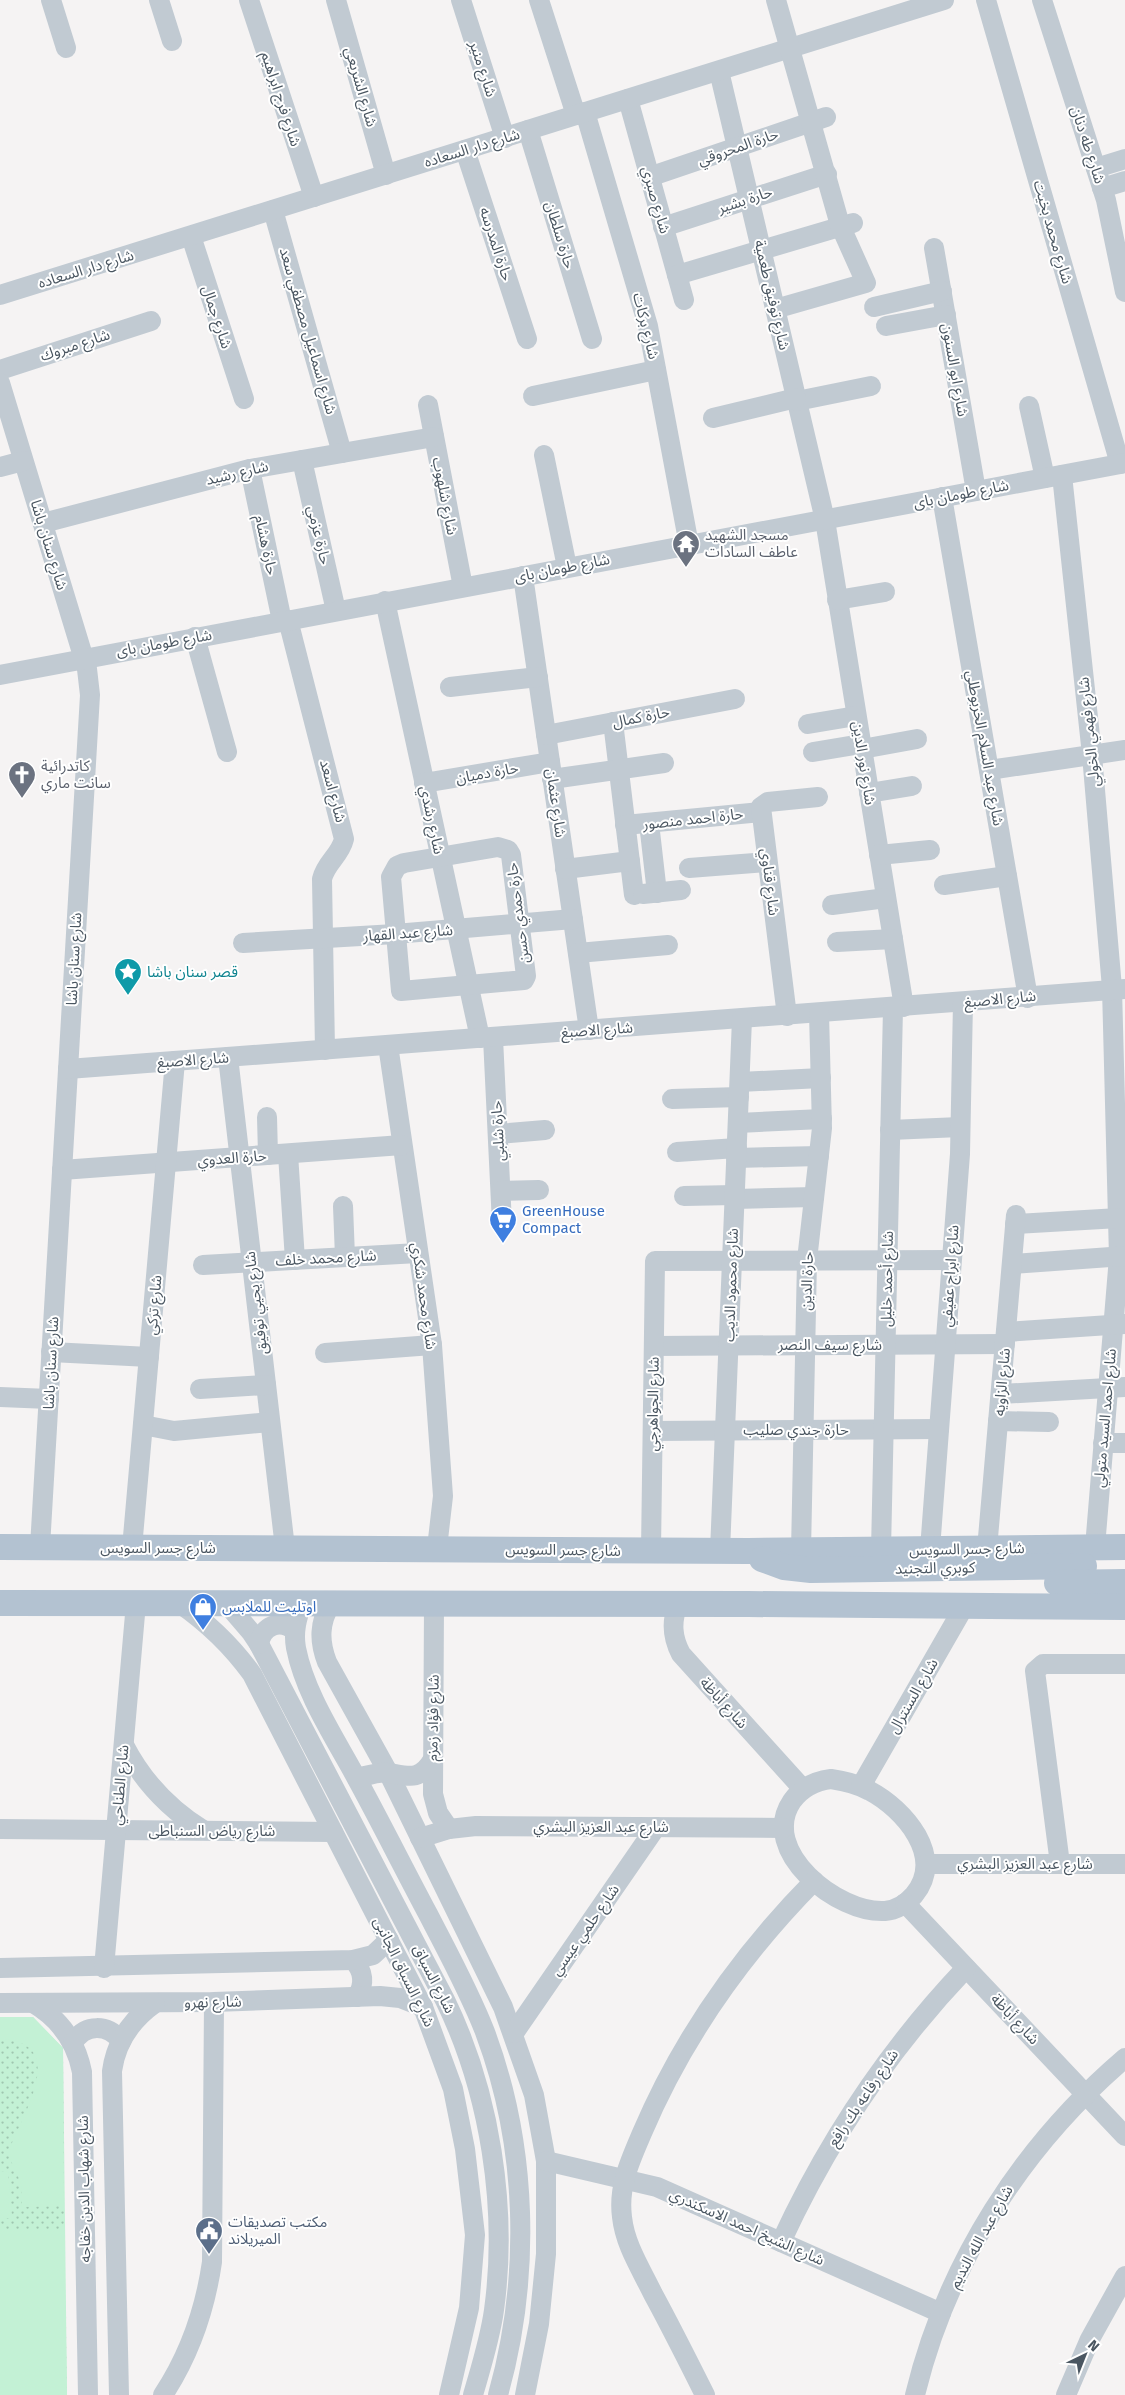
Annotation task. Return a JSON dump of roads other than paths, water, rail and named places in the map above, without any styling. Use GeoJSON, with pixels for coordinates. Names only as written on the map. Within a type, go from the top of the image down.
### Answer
{"type":"FeatureCollection","features":[{"type":"Feature","properties":{"kind":"main road","name":"شارع جسر السويس"},"geometry":{"type":"LineString","coordinates":[[0,1547],[720,1551],[1125,1547]]}},
{"type":"Feature","properties":{"kind":"main road","name":"كوبري التجنيد"},"geometry":{"type":"LineString","coordinates":[[748,1551],[760,1558],[784,1567],[811,1570],[1125,1565]]}},
{"type":"Feature","properties":{"kind":"main road","name":"كوبري التجنيد"},"geometry":{"type":"LineString","coordinates":[[748,1604],[772,1594],[798,1590],[1125,1582]]}},
{"type":"Feature","properties":{"kind":"main road"},"geometry":{"type":"LineString","coordinates":[[0,1603],[227,1604],[302,1602],[1125,1607]]}},
{"type":"Feature","properties":{"kind":"street"},"geometry":{"type":"LineString","coordinates":[[51,0],[66,48]]}},
{"type":"Feature","properties":{"kind":"street"},"geometry":{"type":"LineString","coordinates":[[160,0],[172,40]]}},
{"type":"Feature","properties":{"kind":"street","name":"شارع الشريعي"},"geometry":{"type":"LineString","coordinates":[[338,0],[386,175]]}},
{"type":"Feature","properties":{"kind":"street","name":"شارع منير"},"geometry":{"type":"LineString","coordinates":[[461,0],[505,138]]}},
{"type":"Feature","properties":{"kind":"street","name":"شارع بركات"},"geometry":{"type":"LineString","coordinates":[[539,0],[581,114],[648,326],[689,545]]}},
{"type":"Feature","properties":{"kind":"street"},"geometry":{"type":"LineString","coordinates":[[775,309],[866,283],[847,225],[827,174],[818,119],[790,48],[776,0]]}},
{"type":"Feature","properties":{"kind":"street","name":"شارع دار السعاده"},"geometry":{"type":"LineString","coordinates":[[0,295],[944,0]]}},
{"type":"Feature","properties":{"kind":"street","name":"شارع محمد بخيت"},"geometry":{"type":"LineString","coordinates":[[986,0],[1123,464]]}},
{"type":"Feature","properties":{"kind":"street","name":"شارع طه دنان"},"geometry":{"type":"LineString","coordinates":[[1042,0],[1102,188],[1125,292]]}},
{"type":"Feature","properties":{"kind":"street","name":"شارع فرج ابراهيم"},"geometry":{"type":"LineString","coordinates":[[252,1],[314,197]]}},
{"type":"Feature","properties":{"kind":"street","name":"شارع توفيق طعمية"},"geometry":{"type":"LineString","coordinates":[[719,70],[825,520]]}},
{"type":"Feature","properties":{"kind":"street","name":"شارع صبري"},"geometry":{"type":"LineString","coordinates":[[628,99],[684,300]]}},
{"type":"Feature","properties":{"kind":"street","name":"حارة المحروقي"},"geometry":{"type":"LineString","coordinates":[[649,177],[818,119]]}},
{"type":"Feature","properties":{"kind":"street","name":"حارة سلطان"},"geometry":{"type":"LineString","coordinates":[[528,130],[592,339]]}},
{"type":"Feature","properties":{"kind":"street","name":"حارة المدرسه"},"geometry":{"type":"LineString","coordinates":[[465,150],[527,339]]}},
{"type":"Feature","properties":{"kind":"street"},"geometry":{"type":"LineString","coordinates":[[1096,168],[1125,159]]}},
{"type":"Feature","properties":{"kind":"street","name":"حارة بشير"},"geometry":{"type":"LineString","coordinates":[[663,227],[827,174]]}},
{"type":"Feature","properties":{"kind":"street"},"geometry":{"type":"LineString","coordinates":[[1102,188],[1125,181]]}},
{"type":"Feature","properties":{"kind":"street","name":"شارع اسماعيل مصطفي سعد"},"geometry":{"type":"LineString","coordinates":[[274,210],[342,453]]}},
{"type":"Feature","properties":{"kind":"street"},"geometry":{"type":"LineString","coordinates":[[677,275],[847,225]]}},
{"type":"Feature","properties":{"kind":"street","name":"شارع جمال"},"geometry":{"type":"LineString","coordinates":[[190,236],[244,399]]}},
{"type":"Feature","properties":{"kind":"street","name":"شارع ابو السنون"},"geometry":{"type":"LineString","coordinates":[[934,248],[976,491]]}},
{"type":"Feature","properties":{"kind":"street"},"geometry":{"type":"LineString","coordinates":[[874,307],[942,291]]}},
{"type":"Feature","properties":{"kind":"street"},"geometry":{"type":"LineString","coordinates":[[886,326],[946,315]]}},
{"type":"Feature","properties":{"kind":"street","name":"شارع مبروك"},"geometry":{"type":"LineString","coordinates":[[0,370],[151,321]]}},
{"type":"Feature","properties":{"kind":"street"},"geometry":{"type":"LineString","coordinates":[[532,396],[656,370]]}},
{"type":"Feature","properties":{"kind":"street","name":"شارع سنان باشا"},"geometry":{"type":"LineString","coordinates":[[0,383],[84,657],[90,695],[40,1547]]}},
{"type":"Feature","properties":{"kind":"street"},"geometry":{"type":"LineString","coordinates":[[713,418],[870,386]]}},
{"type":"Feature","properties":{"kind":"street","name":"شارع شلهوب"},"geometry":{"type":"LineString","coordinates":[[428,405],[463,587]]}},
{"type":"Feature","properties":{"kind":"street","name":"شارع فهمي الخولي"},"geometry":{"type":"LineString","coordinates":[[1029,406],[1053,477],[1092,754],[1119,988]]}},
{"type":"Feature","properties":{"kind":"street","name":"شارع رشيد"},"geometry":{"type":"LineString","coordinates":[[43,523],[250,469],[434,437]]}},
{"type":"Feature","properties":{"kind":"street"},"geometry":{"type":"LineString","coordinates":[[544,454],[567,567]]}},
{"type":"Feature","properties":{"kind":"street","name":"حارة عزمي"},"geometry":{"type":"LineString","coordinates":[[302,460],[336,610]]}},
{"type":"Feature","properties":{"kind":"street"},"geometry":{"type":"LineString","coordinates":[[0,467],[23,461]]}},
{"type":"Feature","properties":{"kind":"street","name":"شارع طومان باى"},"geometry":{"type":"LineString","coordinates":[[0,675],[84,657],[1123,464]]}},
{"type":"Feature","properties":{"kind":"street","name":"حارة هشام"},"geometry":{"type":"LineString","coordinates":[[250,469],[285,620]]}},
{"type":"Feature","properties":{"kind":"street","name":"شارع عبد السلام الخربوطلي"},"geometry":{"type":"LineString","coordinates":[[942,497],[1028,998]]}},
{"type":"Feature","properties":{"kind":"street","name":"شارع نور الدين"},"geometry":{"type":"LineString","coordinates":[[825,520],[893,939],[898,1007]]}},
{"type":"Feature","properties":{"kind":"street","name":"شارع عثمان"},"geometry":{"type":"LineString","coordinates":[[523,576],[589,1030]]}},
{"type":"Feature","properties":{"kind":"street"},"geometry":{"type":"LineString","coordinates":[[837,600],[885,592]]}},
{"type":"Feature","properties":{"kind":"street","name":"شارع رشدي"},"geometry":{"type":"LineString","coordinates":[[385,601],[468,986],[487,1038]]}},
{"type":"Feature","properties":{"kind":"street","name":"شارع اسعد"},"geometry":{"type":"LineString","coordinates":[[285,620],[343,830],[342,848],[329,862],[324,870],[322,879],[325,1050]]}},
{"type":"Feature","properties":{"kind":"street"},"geometry":{"type":"LineString","coordinates":[[194,637],[227,752]]}},
{"type":"Feature","properties":{"kind":"street"},"geometry":{"type":"LineString","coordinates":[[450,687],[538,677]]}},
{"type":"Feature","properties":{"kind":"street","name":"حارة كمال"},"geometry":{"type":"LineString","coordinates":[[546,735],[735,699]]}},
{"type":"Feature","properties":{"kind":"street"},"geometry":{"type":"LineString","coordinates":[[808,724],[856,716]]}},
{"type":"Feature","properties":{"kind":"street"},"geometry":{"type":"LineString","coordinates":[[613,722],[630,861],[627,895],[681,890]]}},
{"type":"Feature","properties":{"kind":"street"},"geometry":{"type":"LineString","coordinates":[[813,752],[918,739]]}},
{"type":"Feature","properties":{"kind":"street"},"geometry":{"type":"LineString","coordinates":[[989,770],[1125,750]]}},
{"type":"Feature","properties":{"kind":"street","name":"حارة دميان"},"geometry":{"type":"LineString","coordinates":[[424,783],[551,770],[618,770],[664,763]]}},
{"type":"Feature","properties":{"kind":"street"},"geometry":{"type":"LineString","coordinates":[[869,793],[912,786]]}},
{"type":"Feature","properties":{"kind":"street"},"geometry":{"type":"LineString","coordinates":[[761,812],[761,807],[768,802],[818,798]]}},
{"type":"Feature","properties":{"kind":"street","name":"حارة احمد منصور"},"geometry":{"type":"LineString","coordinates":[[625,825],[761,812]]}},
{"type":"Feature","properties":{"kind":"street","name":"شارع قناوي"},"geometry":{"type":"LineString","coordinates":[[761,812],[787,1016]]}},
{"type":"Feature","properties":{"kind":"street"},"geometry":{"type":"LineString","coordinates":[[649,823],[657,892]]}},
{"type":"Feature","properties":{"kind":"street","name":"حارة حمدي حسن"},"geometry":{"type":"LineString","coordinates":[[498,847],[508,850],[511,855],[519,924],[526,976],[522,981],[406,992],[399,989],[391,877],[393,871],[404,863],[498,847]]}},
{"type":"Feature","properties":{"kind":"street"},"geometry":{"type":"LineString","coordinates":[[879,855],[930,850]]}},
{"type":"Feature","properties":{"kind":"street"},"geometry":{"type":"LineString","coordinates":[[565,869],[630,861]]}},
{"type":"Feature","properties":{"kind":"street"},"geometry":{"type":"LineString","coordinates":[[689,868],[767,862]]}},
{"type":"Feature","properties":{"kind":"street"},"geometry":{"type":"LineString","coordinates":[[944,885],[1007,876]]}},
{"type":"Feature","properties":{"kind":"street"},"geometry":{"type":"LineString","coordinates":[[832,905],[886,898]]}},
{"type":"Feature","properties":{"kind":"street","name":"شارع عبد القهار"},"geometry":{"type":"LineString","coordinates":[[243,943],[395,934],[573,919]]}},
{"type":"Feature","properties":{"kind":"street"},"geometry":{"type":"LineString","coordinates":[[837,942],[893,939]]}},
{"type":"Feature","properties":{"kind":"street"},"geometry":{"type":"LineString","coordinates":[[578,953],[668,946]]}},
{"type":"Feature","properties":{"kind":"street","name":"شارع الاصبغ"},"geometry":{"type":"LineString","coordinates":[[68,1069],[1028,998],[1119,988]]}},
{"type":"Feature","properties":{"kind":"street","name":"شارع احمد السيد متولي"},"geometry":{"type":"LineString","coordinates":[[1094,1547],[1103,1443],[1116,1388],[1122,1257],[1119,988]]}},
{"type":"Feature","properties":{"kind":"street","name":"شارع ابراج عفيفي"},"geometry":{"type":"LineString","coordinates":[[930,1549],[960,1127],[963,1002]]}},
{"type":"Feature","properties":{"kind":"street","name":"شارع أحمد خليل"},"geometry":{"type":"LineString","coordinates":[[881,1550],[890,1130],[898,1007]]}},
{"type":"Feature","properties":{"kind":"street","name":"حارة الدين"},"geometry":{"type":"LineString","coordinates":[[801,1550],[807,1260],[822,1119],[819,1013]]}},
{"type":"Feature","properties":{"kind":"street","name":"شارع محمود الديب"},"geometry":{"type":"LineString","coordinates":[[720,1551],[742,1019]]}},
{"type":"Feature","properties":{"kind":"street","name":"حارة شلبي"},"geometry":{"type":"LineString","coordinates":[[487,1038],[498,1134],[502,1224]]}},
{"type":"Feature","properties":{"kind":"street","name":"شارع محمد شكري"},"geometry":{"type":"LineString","coordinates":[[388,1045],[432,1345],[443,1496],[436,1548]]}},
{"type":"Feature","properties":{"kind":"street","name":"شارع يحيي توفيق"},"geometry":{"type":"LineString","coordinates":[[228,1057],[285,1548]]}},
{"type":"Feature","properties":{"kind":"street","name":"شارع تركي"},"geometry":{"type":"LineString","coordinates":[[132,1548],[175,1061]]}},
{"type":"Feature","properties":{"kind":"street"},"geometry":{"type":"LineString","coordinates":[[672,1099],[821,1078]]}},
{"type":"Feature","properties":{"kind":"street"},"geometry":{"type":"LineString","coordinates":[[267,1117],[278,1154],[295,1260]]}},
{"type":"Feature","properties":{"kind":"street"},"geometry":{"type":"LineString","coordinates":[[738,1123],[822,1119]]}},
{"type":"Feature","properties":{"kind":"street"},"geometry":{"type":"LineString","coordinates":[[890,1130],[960,1127]]}},
{"type":"Feature","properties":{"kind":"street"},"geometry":{"type":"LineString","coordinates":[[498,1134],[545,1130]]}},
{"type":"Feature","properties":{"kind":"street","name":"حارة العدوي"},"geometry":{"type":"LineString","coordinates":[[62,1170],[402,1145]]}},
{"type":"Feature","properties":{"kind":"street"},"geometry":{"type":"LineString","coordinates":[[677,1152],[819,1156]]}},
{"type":"Feature","properties":{"kind":"street"},"geometry":{"type":"LineString","coordinates":[[501,1191],[539,1190]]}},
{"type":"Feature","properties":{"kind":"street"},"geometry":{"type":"LineString","coordinates":[[684,1196],[814,1197]]}},
{"type":"Feature","properties":{"kind":"street"},"geometry":{"type":"LineString","coordinates":[[343,1206],[345,1257]]}},
{"type":"Feature","properties":{"kind":"street","name":"شارع الزاويه"},"geometry":{"type":"LineString","coordinates":[[987,1549],[1016,1220],[1121,1212]]}},
{"type":"Feature","properties":{"kind":"street","name":"شارع محمد خلف"},"geometry":{"type":"LineString","coordinates":[[204,1265],[418,1253]]}},
{"type":"Feature","properties":{"kind":"street"},"geometry":{"type":"LineString","coordinates":[[1012,1264],[1122,1257]]}},
{"type":"Feature","properties":{"kind":"street","name":"شارع الجواهرجي"},"geometry":{"type":"LineString","coordinates":[[651,1550],[654,1265],[658,1260],[732,1260]]}},
{"type":"Feature","properties":{"kind":"street"},"geometry":{"type":"LineString","coordinates":[[732,1260],[951,1260]]}},
{"type":"Feature","properties":{"kind":"street","name":"شارع سيف النصر"},"geometry":{"type":"LineString","coordinates":[[654,1346],[945,1344],[1119,1324]]}},
{"type":"Feature","properties":{"kind":"street"},"geometry":{"type":"LineString","coordinates":[[325,1353],[432,1345]]}},
{"type":"Feature","properties":{"kind":"street"},"geometry":{"type":"LineString","coordinates":[[51,1352],[149,1357]]}},
{"type":"Feature","properties":{"kind":"street"},"geometry":{"type":"LineString","coordinates":[[200,1389],[266,1386]]}},
{"type":"Feature","properties":{"kind":"street"},"geometry":{"type":"LineString","coordinates":[[1000,1394],[1116,1388]]}},
{"type":"Feature","properties":{"kind":"street"},"geometry":{"type":"LineString","coordinates":[[0,1397],[48,1399]]}},
{"type":"Feature","properties":{"kind":"street"},"geometry":{"type":"LineString","coordinates":[[998,1421],[1049,1422]]}},
{"type":"Feature","properties":{"kind":"street"},"geometry":{"type":"LineString","coordinates":[[143,1425],[174,1431],[270,1422]]}},
{"type":"Feature","properties":{"kind":"street","name":"حارة جندي صليب"},"geometry":{"type":"LineString","coordinates":[[653,1432],[939,1429]]}},
{"type":"Feature","properties":{"kind":"street"},"geometry":{"type":"LineString","coordinates":[[1103,1443],[1125,1443]]}},
{"type":"Feature","properties":{"kind":"street","name":"شارع السباق"},"geometry":{"type":"LineString","coordinates":[[302,1602],[295,1631],[296,1646],[304,1672],[328,1724],[464,1982],[486,2034],[500,2079],[514,2143],[520,2198],[520,2254],[517,2301],[510,2347],[498,2395]]}},
{"type":"Feature","properties":{"kind":"street","name":"شارع الطناحي"},"geometry":{"type":"LineString","coordinates":[[104,1968],[136,1603]]}},
{"type":"Feature","properties":{"kind":"street","name":"شارع السباق الجانبى"},"geometry":{"type":"LineString","coordinates":[[178,1603],[200,1618],[237,1653],[252,1674],[423,2006],[454,2089],[466,2149],[474,2235],[469,2308],[449,2395]]}},
{"type":"Feature","properties":{"kind":"street"},"geometry":{"type":"LineString","coordinates":[[331,1603],[322,1622],[322,1648],[388,1772],[503,2007],[527,2071],[538,2115],[546,2161],[547,2197],[543,2298],[531,2371],[525,2395]]}},
{"type":"Feature","properties":{"kind":"street","name":"شارع السباق"},"geometry":{"type":"LineString","coordinates":[[227,1604],[251,1632],[258,1644],[397,1904],[455,2020],[478,2084],[487,2123],[496,2190],[498,2251],[494,2312],[473,2395]]}},
{"type":"Feature","properties":{"kind":"street","name":"شارع فؤاد زمزم"},"geometry":{"type":"LineString","coordinates":[[434,1604],[432,1761],[434,1800],[438,1813],[449,1829]]}},
{"type":"Feature","properties":{"kind":"street","name":"شارع أباظة"},"geometry":{"type":"LineString","coordinates":[[678,1604],[673,1626],[674,1640],[681,1654],[803,1789]]}},
{"type":"Feature","properties":{"kind":"street","name":"شارع السنترال"},"geometry":{"type":"LineString","coordinates":[[861,1786],[965,1605]]}},
{"type":"Feature","properties":{"kind":"street"},"geometry":{"type":"LineString","coordinates":[[258,1644],[262,1634],[270,1626],[280,1624],[295,1631]]}},
{"type":"Feature","properties":{"kind":"street"},"geometry":{"type":"LineString","coordinates":[[1060,1864],[1035,1671],[1043,1664],[1125,1664]]}},
{"type":"Feature","properties":{"kind":"street"},"geometry":{"type":"LineString","coordinates":[[274,1716],[292,1708]]}},
{"type":"Feature","properties":{"kind":"street"},"geometry":{"type":"LineString","coordinates":[[124,1745],[137,1768],[154,1790],[180,1815],[203,1830]]}},
{"type":"Feature","properties":{"kind":"street"},"geometry":{"type":"LineString","coordinates":[[357,1778],[388,1772],[403,1777],[413,1776],[422,1772],[432,1761]]}},
{"type":"Feature","properties":{"kind":"street"},"geometry":{"type":"LineString","coordinates":[[831,1779],[861,1786],[890,1804],[906,1820],[922,1847],[926,1864],[925,1873],[918,1890],[906,1903],[884,1911],[864,1908],[837,1897],[814,1882],[789,1850],[784,1828],[787,1810],[796,1795],[803,1789],[816,1782],[831,1779]]}},
{"type":"Feature","properties":{"kind":"street","name":"شارع عبد العزيز البشري"},"geometry":{"type":"LineString","coordinates":[[420,1838],[449,1829],[476,1826],[784,1828]]}},
{"type":"Feature","properties":{"kind":"street","name":"شارع حلمي عيسي"},"geometry":{"type":"LineString","coordinates":[[514,2033],[656,1827]]}},
{"type":"Feature","properties":{"kind":"street","name":"شارع رياض السنباطى"},"geometry":{"type":"LineString","coordinates":[[0,1829],[333,1832]]}},
{"type":"Feature","properties":{"kind":"street","name":"شارع عبد العزيز البشري"},"geometry":{"type":"LineString","coordinates":[[926,1864],[1125,1864]]}},
{"type":"Feature","properties":{"kind":"street"},"geometry":{"type":"LineString","coordinates":[[705,2395],[630,2247],[622,2213],[621,2198],[624,2178],[651,2112],[699,2025],[748,1955],[814,1882]]}},
{"type":"Feature","properties":{"kind":"street","name":"شارع أباظة"},"geometry":{"type":"LineString","coordinates":[[906,1903],[1125,2136]]}},
{"type":"Feature","properties":{"kind":"street"},"geometry":{"type":"LineString","coordinates":[[376,1914],[397,1904]]}},
{"type":"Feature","properties":{"kind":"street"},"geometry":{"type":"LineString","coordinates":[[0,1968],[104,1968],[353,1960],[373,1954],[389,1940]]}},
{"type":"Feature","properties":{"kind":"street"},"geometry":{"type":"LineString","coordinates":[[353,1960],[361,1971],[363,1978],[357,1997]]}},
{"type":"Feature","properties":{"kind":"street","name":"شارع رفاعه بك رافع"},"geometry":{"type":"LineString","coordinates":[[782,2242],[815,2173],[859,2100],[904,2038],[966,1968]]}},
{"type":"Feature","properties":{"kind":"street","name":"شارع نهرو"},"geometry":{"type":"LineString","coordinates":[[0,2003],[214,2002],[388,1996],[412,2001],[423,2006]]}},
{"type":"Feature","properties":{"kind":"street","name":"شارع شهاب الدين خفاجه"},"geometry":{"type":"LineString","coordinates":[[119,2395],[112,2082],[114,2061],[120,2041],[138,2016],[154,2002]]}},
{"type":"Feature","properties":{"kind":"street"},"geometry":{"type":"LineString","coordinates":[[163,2395],[182,2363],[196,2330],[206,2296],[212,2262],[214,2002]]}},
{"type":"Feature","properties":{"kind":"street","name":"شارع شهاب الدين خفاجه"},"geometry":{"type":"LineString","coordinates":[[33,2003],[59,2023],[73,2043],[80,2061],[83,2083],[88,2395]]}},
{"type":"Feature","properties":{"kind":"street"},"geometry":{"type":"LineString","coordinates":[[73,2043],[81,2033],[93,2028],[112,2032],[120,2041]]}},
{"type":"Feature","properties":{"kind":"street","name":"شارع عبد الله النديم"},"geometry":{"type":"LineString","coordinates":[[916,2395],[941,2313],[971,2247],[1008,2186],[1053,2129],[1085,2094],[1125,2058]]}},
{"type":"Feature","properties":{"kind":"street"},"geometry":{"type":"LineString","coordinates":[[500,2079],[527,2071]]}},
{"type":"Feature","properties":{"kind":"street"},"geometry":{"type":"LineString","coordinates":[[454,2089],[478,2084]]}},
{"type":"Feature","properties":{"kind":"street","name":"شارع الشيخ احمد الاسكندري"},"geometry":{"type":"LineString","coordinates":[[546,2161],[657,2187],[941,2313]]}},
{"type":"Feature","properties":{"kind":"street"},"geometry":{"type":"LineString","coordinates":[[520,2198],[547,2197]]}},
{"type":"Feature","properties":{"kind":"street"},"geometry":{"type":"LineString","coordinates":[[1066,2395],[1090,2339],[1125,2276]]}},
{"type":"Feature","properties":{"kind":"place","name":"مسجد الشهيد عاطف السادات"},"geometry":{"type":"Point","coordinates":[686,568]}},
{"type":"Feature","properties":{"kind":"place","name":"كاتدرائية سانت ماري"},"geometry":{"type":"Point","coordinates":[22,799]}},
{"type":"Feature","properties":{"kind":"place","name":"قصر سنان باشا"},"geometry":{"type":"Point","coordinates":[128,996]}},
{"type":"Feature","properties":{"kind":"place","name":"GreenHouse Compact"},"geometry":{"type":"Point","coordinates":[503,1244]}},
{"type":"Feature","properties":{"kind":"place","name":"اوتليت للملابس"},"geometry":{"type":"Point","coordinates":[203,1631]}},
{"type":"Feature","properties":{"kind":"place","name":"مكتب تصديقات الميريلاند"},"geometry":{"type":"Point","coordinates":[209,2255]}}]}
